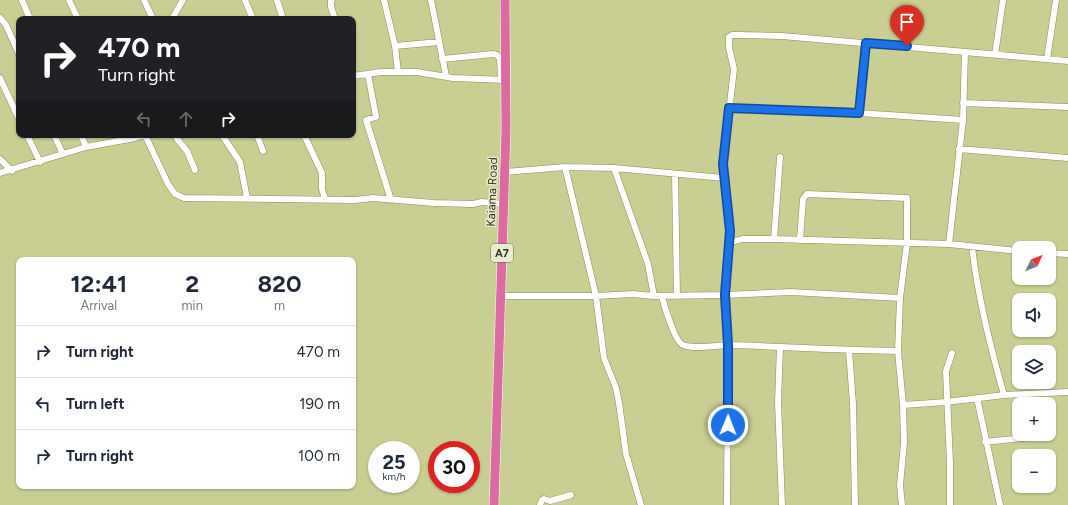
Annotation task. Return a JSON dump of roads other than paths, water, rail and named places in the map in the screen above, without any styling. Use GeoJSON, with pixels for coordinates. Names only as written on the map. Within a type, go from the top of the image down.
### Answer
{"type":"FeatureCollection","features":[{"type":"Feature","properties":{"kind":"highway","name":"Kaiama Road"},"geometry":{"type":"LineString","coordinates":[[494,505],[506,130],[503,80],[505,0]]}},
{"type":"Feature","properties":{"kind":"street"},"geometry":{"type":"LineString","coordinates":[[22,0],[29,16]]}},
{"type":"Feature","properties":{"kind":"street"},"geometry":{"type":"LineString","coordinates":[[69,0],[77,16]]}},
{"type":"Feature","properties":{"kind":"street"},"geometry":{"type":"LineString","coordinates":[[144,0],[152,16]]}},
{"type":"Feature","properties":{"kind":"street"},"geometry":{"type":"LineString","coordinates":[[174,16],[183,0]]}},
{"type":"Feature","properties":{"kind":"street"},"geometry":{"type":"LineString","coordinates":[[245,0],[252,16]]}},
{"type":"Feature","properties":{"kind":"street"},"geometry":{"type":"LineString","coordinates":[[277,0],[283,16]]}},
{"type":"Feature","properties":{"kind":"street"},"geometry":{"type":"LineString","coordinates":[[332,0],[330,4],[334,16]]}},
{"type":"Feature","properties":{"kind":"street"},"geometry":{"type":"LineString","coordinates":[[384,0],[395,46],[398,72]]}},
{"type":"Feature","properties":{"kind":"street"},"geometry":{"type":"LineString","coordinates":[[431,0],[446,76]]}},
{"type":"Feature","properties":{"kind":"street"},"geometry":{"type":"LineString","coordinates":[[995,55],[1003,3],[998,0]]}},
{"type":"Feature","properties":{"kind":"street"},"geometry":{"type":"LineString","coordinates":[[1047,59],[1056,0]]}},
{"type":"Feature","properties":{"kind":"street"},"geometry":{"type":"LineString","coordinates":[[0,18],[6,26],[16,48]]}},
{"type":"Feature","properties":{"kind":"street"},"geometry":{"type":"LineString","coordinates":[[727,505],[728,345],[725,295],[730,231],[723,164],[734,68],[728,41],[729,37],[732,35],[782,36],[1068,61]]}},
{"type":"Feature","properties":{"kind":"street"},"geometry":{"type":"LineString","coordinates":[[395,46],[439,42]]}},
{"type":"Feature","properties":{"kind":"street"},"geometry":{"type":"LineString","coordinates":[[859,113],[866,43]]}},
{"type":"Feature","properties":{"kind":"street"},"geometry":{"type":"LineString","coordinates":[[949,244],[960,149],[965,52]]}},
{"type":"Feature","properties":{"kind":"street"},"geometry":{"type":"LineString","coordinates":[[356,76],[417,72],[446,76],[503,80],[498,55],[493,54],[442,59]]}},
{"type":"Feature","properties":{"kind":"street"},"geometry":{"type":"LineString","coordinates":[[368,74],[376,117],[366,120],[391,200]]}},
{"type":"Feature","properties":{"kind":"street"},"geometry":{"type":"LineString","coordinates":[[0,78],[16,113]]}},
{"type":"Feature","properties":{"kind":"street"},"geometry":{"type":"LineString","coordinates":[[963,103],[1068,107]]}},
{"type":"Feature","properties":{"kind":"street"},"geometry":{"type":"LineString","coordinates":[[729,108],[859,113],[962,120]]}},
{"type":"Feature","properties":{"kind":"street"},"geometry":{"type":"LineString","coordinates":[[28,138],[40,162]]}},
{"type":"Feature","properties":{"kind":"street"},"geometry":{"type":"LineString","coordinates":[[55,138],[63,154]]}},
{"type":"Feature","properties":{"kind":"street"},"geometry":{"type":"LineString","coordinates":[[82,138],[86,148]]}},
{"type":"Feature","properties":{"kind":"street"},"geometry":{"type":"LineString","coordinates":[[0,173],[63,154],[130,138]]}},
{"type":"Feature","properties":{"kind":"street"},"geometry":{"type":"LineString","coordinates":[[146,138],[168,184],[175,194],[184,198],[355,200],[373,198],[434,203],[473,204],[482,202],[503,204]]}},
{"type":"Feature","properties":{"kind":"street"},"geometry":{"type":"LineString","coordinates":[[176,138],[187,151],[195,170]]}},
{"type":"Feature","properties":{"kind":"street"},"geometry":{"type":"LineString","coordinates":[[224,138],[240,162],[246,198]]}},
{"type":"Feature","properties":{"kind":"street"},"geometry":{"type":"LineString","coordinates":[[258,138],[263,151]]}},
{"type":"Feature","properties":{"kind":"street"},"geometry":{"type":"LineString","coordinates":[[305,138],[322,173],[322,189],[325,199]]}},
{"type":"Feature","properties":{"kind":"street"},"geometry":{"type":"LineString","coordinates":[[960,149],[1068,158]]}},
{"type":"Feature","properties":{"kind":"street"},"geometry":{"type":"LineString","coordinates":[[774,239],[780,157]]}},
{"type":"Feature","properties":{"kind":"street"},"geometry":{"type":"LineString","coordinates":[[0,159],[12,170]]}},
{"type":"Feature","properties":{"kind":"street"},"geometry":{"type":"LineString","coordinates":[[505,172],[565,167],[614,168],[724,178]]}},
{"type":"Feature","properties":{"kind":"street"},"geometry":{"type":"LineString","coordinates":[[565,167],[596,296],[604,358],[616,388],[626,454],[641,505]]}},
{"type":"Feature","properties":{"kind":"street"},"geometry":{"type":"LineString","coordinates":[[614,168],[648,264],[654,296]]}},
{"type":"Feature","properties":{"kind":"street"},"geometry":{"type":"LineString","coordinates":[[675,174],[677,296]]}},
{"type":"Feature","properties":{"kind":"street"},"geometry":{"type":"LineString","coordinates":[[800,240],[803,199],[807,194],[907,198],[907,243],[900,298],[898,351],[903,405],[904,443],[900,485],[902,505]]}},
{"type":"Feature","properties":{"kind":"street"},"geometry":{"type":"LineString","coordinates":[[729,243],[742,239],[774,239],[949,244],[1012,250]]}},
{"type":"Feature","properties":{"kind":"street"},"geometry":{"type":"LineString","coordinates":[[972,247],[977,289],[1004,395]]}},
{"type":"Feature","properties":{"kind":"street"},"geometry":{"type":"LineString","coordinates":[[1056,253],[1068,254]]}},
{"type":"Feature","properties":{"kind":"street"},"geometry":{"type":"LineString","coordinates":[[501,296],[596,296],[633,294],[677,296],[791,292],[900,298]]}},
{"type":"Feature","properties":{"kind":"street"},"geometry":{"type":"LineString","coordinates":[[662,296],[668,316],[680,343],[683,345],[699,347],[728,345],[898,351]]}},
{"type":"Feature","properties":{"kind":"street"},"geometry":{"type":"LineString","coordinates":[[780,347],[778,402],[782,505]]}},
{"type":"Feature","properties":{"kind":"street"},"geometry":{"type":"LineString","coordinates":[[849,350],[853,404],[855,505]]}},
{"type":"Feature","properties":{"kind":"street"},"geometry":{"type":"LineString","coordinates":[[950,505],[950,463],[946,402],[946,371],[952,353]]}},
{"type":"Feature","properties":{"kind":"street"},"geometry":{"type":"LineString","coordinates":[[903,405],[946,402],[1004,395],[1068,392]]}},
{"type":"Feature","properties":{"kind":"street"},"geometry":{"type":"LineString","coordinates":[[977,398],[985,442],[1000,505]]}},
{"type":"Feature","properties":{"kind":"street"},"geometry":{"type":"LineString","coordinates":[[985,442],[1012,439]]}},
{"type":"Feature","properties":{"kind":"street"},"geometry":{"type":"LineString","coordinates":[[540,505],[544,499],[551,503],[571,495]]}}]}
